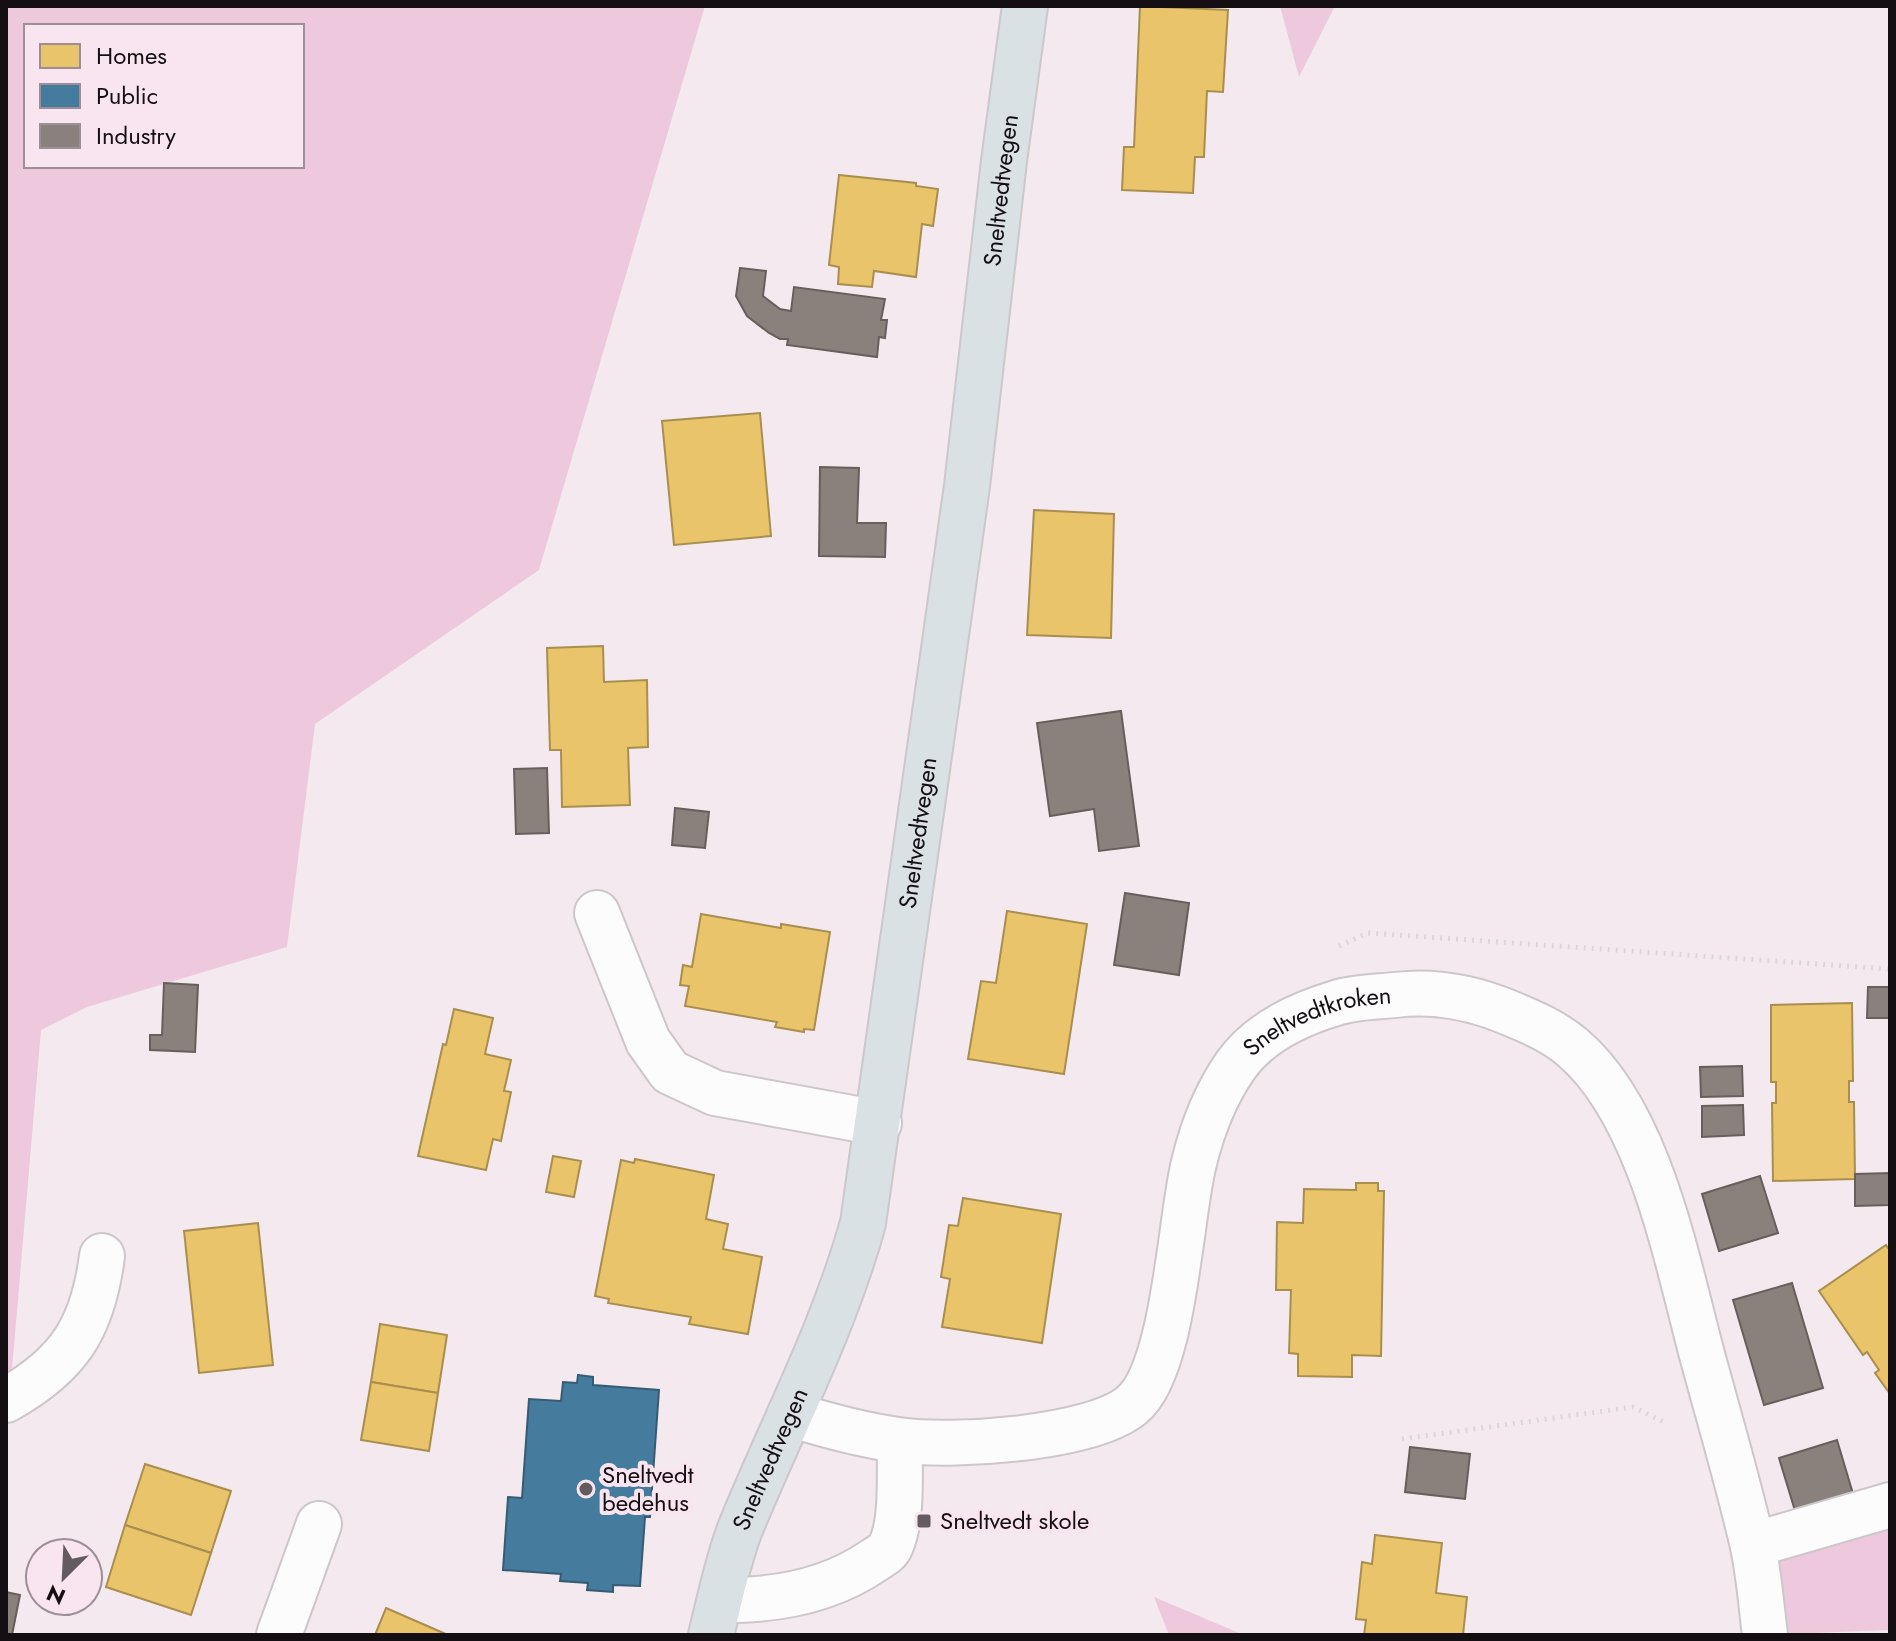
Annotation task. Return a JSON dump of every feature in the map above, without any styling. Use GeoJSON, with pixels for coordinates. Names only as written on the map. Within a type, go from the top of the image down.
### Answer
{"type":"FeatureCollection","features":[{"type":"Feature","properties":{"kind":"main road","name":"Sneltvedtvegen"},"geometry":{"type":"LineString","coordinates":[[715,1617],[739,1532],[820,1350],[849,1272],[863,1223],[967,486],[1025,6]]}},
{"type":"Feature","properties":{"kind":"street"},"geometry":{"type":"LineString","coordinates":[[597,913],[648,1041],[670,1072],[715,1093],[879,1123]]}},
{"type":"Feature","properties":{"kind":"street","name":"Sneltvedtkroken"},"geometry":{"type":"LineString","coordinates":[[790,1414],[900,1441],[960,1443],[1052,1435],[1086,1427],[1132,1407],[1147,1388],[1166,1335],[1193,1169],[1204,1128],[1226,1080],[1240,1059],[1278,1026],[1339,1002],[1412,993],[1485,1002],[1548,1029],[1575,1050],[1601,1079],[1626,1118],[1652,1178],[1753,1545],[1765,1635]]}},
{"type":"Feature","properties":{"kind":"street"},"geometry":{"type":"LineString","coordinates":[[6,1400],[27,1388],[59,1362],[81,1334],[98,1289],[102,1256]]}},
{"type":"Feature","properties":{"kind":"street"},"geometry":{"type":"LineString","coordinates":[[715,1617],[749,1600],[814,1589],[851,1576],[890,1550],[897,1530],[900,1441]]}},
{"type":"Feature","properties":{"kind":"street"},"geometry":{"type":"LineString","coordinates":[[1753,1545],[1890,1505]]}},
{"type":"Feature","properties":{"kind":"street"},"geometry":{"type":"LineString","coordinates":[[279,1635],[319,1524]]}},
{"type":"Feature","properties":{"kind":"path"},"geometry":{"type":"LineString","coordinates":[[1326,952],[1368,933],[1890,969]]}},
{"type":"Feature","properties":{"kind":"path"},"geometry":{"type":"LineString","coordinates":[[1402,1439],[1633,1407],[1728,1453]]}},
{"type":"Feature","properties":{"kind":"shaded area"},"geometry":{"type":"Polygon","coordinates":[[[6,6],[705,6],[539,570],[315,724],[287,947],[87,1007],[41,1030],[10,1393],[6,1393],[6,6]]]}},
{"type":"Feature","properties":{"kind":"shaded area"},"geometry":{"type":"Polygon","coordinates":[[[1280,6],[1335,6],[1299,77],[1280,6]]]}},
{"type":"Feature","properties":{"kind":"shaded area"},"geometry":{"type":"Polygon","coordinates":[[[1890,1501],[1890,1630],[1760,1635],[1742,1542],[1890,1501]]]}},
{"type":"Feature","properties":{"kind":"shaded area"},"geometry":{"type":"Polygon","coordinates":[[[1154,1597],[1244,1635],[1169,1635],[1154,1597]]]}},
{"type":"Feature","properties":{"kind":"building: Homes"},"geometry":{"type":"Polygon","coordinates":[[[1140,6],[1228,10],[1223,92],[1207,91],[1204,157],[1195,157],[1193,193],[1122,190],[1124,147],[1134,147],[1140,6]]]}},
{"type":"Feature","properties":{"kind":"building: Homes"},"geometry":{"type":"Polygon","coordinates":[[[839,175],[916,183],[916,186],[938,189],[933,226],[922,224],[916,277],[874,271],[872,287],[838,284],[839,267],[829,265],[839,175]]]}},
{"type":"Feature","properties":{"kind":"building: Homes"},"geometry":{"type":"Polygon","coordinates":[[[760,413],[771,536],[674,545],[662,421],[760,413]]]}},
{"type":"Feature","properties":{"kind":"building: Homes"},"geometry":{"type":"Polygon","coordinates":[[[1034,510],[1114,514],[1111,638],[1027,635],[1034,510]]]}},
{"type":"Feature","properties":{"kind":"building: Homes"},"geometry":{"type":"Polygon","coordinates":[[[603,646],[604,682],[647,680],[648,747],[628,748],[630,805],[562,807],[561,750],[550,750],[547,648],[603,646]]]}},
{"type":"Feature","properties":{"kind":"building: Homes"},"geometry":{"type":"Polygon","coordinates":[[[1007,911],[1087,924],[1064,1074],[968,1059],[981,981],[996,983],[1007,911]]]}},
{"type":"Feature","properties":{"kind":"building: Homes"},"geometry":{"type":"Polygon","coordinates":[[[701,914],[781,928],[781,924],[830,932],[814,1030],[804,1029],[804,1032],[775,1027],[777,1022],[685,1006],[689,986],[680,985],[683,965],[692,967],[701,914]]]}},
{"type":"Feature","properties":{"kind":"building: Homes"},"geometry":{"type":"Polygon","coordinates":[[[1852,1003],[1853,1081],[1849,1081],[1849,1102],[1854,1102],[1855,1179],[1773,1181],[1772,1103],[1776,1103],[1776,1082],[1771,1082],[1771,1005],[1852,1003]]]}},
{"type":"Feature","properties":{"kind":"building: Homes"},"geometry":{"type":"Polygon","coordinates":[[[454,1009],[493,1018],[485,1054],[511,1060],[504,1091],[511,1092],[501,1141],[493,1139],[486,1170],[418,1156],[454,1009]]]}},
{"type":"Feature","properties":{"kind":"building: Homes"},"geometry":{"type":"Polygon","coordinates":[[[553,1156],[581,1161],[574,1197],[546,1192],[553,1156]]]}},
{"type":"Feature","properties":{"kind":"building: Homes"},"geometry":{"type":"Polygon","coordinates":[[[635,1159],[714,1175],[706,1219],[728,1224],[723,1249],[762,1257],[748,1334],[689,1324],[691,1317],[608,1303],[609,1299],[595,1296],[621,1160],[634,1163],[635,1159]]]}},
{"type":"Feature","properties":{"kind":"building: Homes"},"geometry":{"type":"Polygon","coordinates":[[[1356,1183],[1378,1183],[1378,1191],[1384,1191],[1381,1356],[1352,1355],[1352,1377],[1298,1376],[1298,1354],[1289,1353],[1291,1290],[1276,1290],[1277,1222],[1303,1223],[1304,1189],[1356,1190],[1356,1183]]]}},
{"type":"Feature","properties":{"kind":"building: Homes"},"geometry":{"type":"Polygon","coordinates":[[[963,1198],[1061,1214],[1042,1343],[942,1327],[950,1279],[941,1277],[949,1225],[958,1226],[963,1198]]]}},
{"type":"Feature","properties":{"kind":"building: Homes"},"geometry":{"type":"Polygon","coordinates":[[[258,1223],[273,1365],[199,1373],[184,1231],[258,1223]]]}},
{"type":"Feature","properties":{"kind":"building: Homes"},"geometry":{"type":"Polygon","coordinates":[[[1886,1245],[1890,1251],[1890,1394],[1875,1373],[1879,1370],[1867,1352],[1863,1355],[1819,1291],[1886,1245]]]}},
{"type":"Feature","properties":{"kind":"building: Homes"},"geometry":{"type":"Polygon","coordinates":[[[380,1324],[447,1335],[438,1393],[371,1382],[380,1324]]]}},
{"type":"Feature","properties":{"kind":"building: Homes"},"geometry":{"type":"Polygon","coordinates":[[[371,1382],[438,1393],[429,1451],[361,1440],[371,1382]]]}},
{"type":"Feature","properties":{"kind":"building: Homes"},"geometry":{"type":"Polygon","coordinates":[[[145,1464],[231,1491],[211,1553],[125,1525],[145,1464]]]}},
{"type":"Feature","properties":{"kind":"building: Homes"},"geometry":{"type":"Polygon","coordinates":[[[125,1525],[211,1553],[191,1615],[106,1587],[125,1525]]]}},
{"type":"Feature","properties":{"kind":"building: Homes"},"geometry":{"type":"Polygon","coordinates":[[[1375,1535],[1442,1543],[1436,1593],[1467,1597],[1463,1635],[1364,1635],[1366,1620],[1356,1619],[1362,1562],[1372,1564],[1375,1535]]]}},
{"type":"Feature","properties":{"kind":"building: Homes"},"geometry":{"type":"Polygon","coordinates":[[[386,1608],[448,1635],[375,1635],[386,1608]]]}},
{"type":"Feature","properties":{"kind":"building: Public"},"geometry":{"type":"Polygon","coordinates":[[[578,1375],[593,1377],[593,1385],[659,1390],[650,1517],[645,1517],[640,1586],[613,1585],[613,1592],[587,1590],[588,1583],[560,1581],[561,1574],[503,1570],[508,1497],[522,1498],[529,1399],[561,1401],[563,1382],[577,1383],[578,1375]]]}},
{"type":"Feature","properties":{"kind":"building: Industry"},"geometry":{"type":"Polygon","coordinates":[[[740,268],[766,271],[763,296],[780,309],[791,311],[794,287],[885,299],[881,320],[887,320],[885,338],[879,337],[877,357],[787,345],[788,339],[780,339],[769,333],[747,316],[736,296],[740,268]]]}},
{"type":"Feature","properties":{"kind":"building: Industry"},"geometry":{"type":"Polygon","coordinates":[[[820,467],[859,468],[857,523],[886,523],[885,557],[819,556],[820,467]]]}},
{"type":"Feature","properties":{"kind":"building: Industry"},"geometry":{"type":"Polygon","coordinates":[[[1121,711],[1139,846],[1099,851],[1094,809],[1050,816],[1037,723],[1121,711]]]}},
{"type":"Feature","properties":{"kind":"building: Industry"},"geometry":{"type":"Polygon","coordinates":[[[547,768],[549,833],[516,834],[514,769],[547,768]]]}},
{"type":"Feature","properties":{"kind":"building: Industry"},"geometry":{"type":"Polygon","coordinates":[[[675,808],[709,812],[705,848],[672,845],[675,808]]]}},
{"type":"Feature","properties":{"kind":"building: Industry"},"geometry":{"type":"Polygon","coordinates":[[[1125,893],[1189,903],[1179,975],[1114,965],[1125,893]]]}},
{"type":"Feature","properties":{"kind":"building: Industry"},"geometry":{"type":"Polygon","coordinates":[[[164,983],[198,985],[195,1052],[150,1050],[150,1035],[162,1035],[164,983]]]}},
{"type":"Feature","properties":{"kind":"building: Industry"},"geometry":{"type":"Polygon","coordinates":[[[1868,987],[1890,987],[1890,1018],[1867,1018],[1868,987]]]}},
{"type":"Feature","properties":{"kind":"building: Industry"},"geometry":{"type":"Polygon","coordinates":[[[1742,1066],[1743,1096],[1701,1097],[1700,1067],[1742,1066]]]}},
{"type":"Feature","properties":{"kind":"building: Industry"},"geometry":{"type":"Polygon","coordinates":[[[1743,1105],[1744,1135],[1702,1137],[1702,1106],[1743,1105]]]}},
{"type":"Feature","properties":{"kind":"building: Industry"},"geometry":{"type":"Polygon","coordinates":[[[1890,1173],[1890,1205],[1855,1206],[1855,1174],[1890,1173]]]}},
{"type":"Feature","properties":{"kind":"building: Industry"},"geometry":{"type":"Polygon","coordinates":[[[1760,1176],[1778,1233],[1719,1251],[1702,1194],[1760,1176]]]}},
{"type":"Feature","properties":{"kind":"building: Industry"},"geometry":{"type":"Polygon","coordinates":[[[1792,1283],[1823,1388],[1764,1405],[1733,1300],[1792,1283]]]}},
{"type":"Feature","properties":{"kind":"building: Industry"},"geometry":{"type":"Polygon","coordinates":[[[1837,1440],[1854,1497],[1796,1514],[1779,1458],[1837,1440]]]}},
{"type":"Feature","properties":{"kind":"building: Industry"},"geometry":{"type":"Polygon","coordinates":[[[1410,1447],[1470,1454],[1465,1499],[1405,1492],[1410,1447]]]}},
{"type":"Feature","properties":{"kind":"building: Industry"},"geometry":{"type":"Polygon","coordinates":[[[6,1592],[20,1595],[12,1635],[6,1635],[6,1592]]]}},
{"type":"Feature","properties":{"kind":"place","name":"Sneltvedt bedehus"},"geometry":{"type":"Point","coordinates":[586,1489]}},
{"type":"Feature","properties":{"kind":"place","name":"Sneltvedt skole"},"geometry":{"type":"Point","coordinates":[924,1521]}}]}
